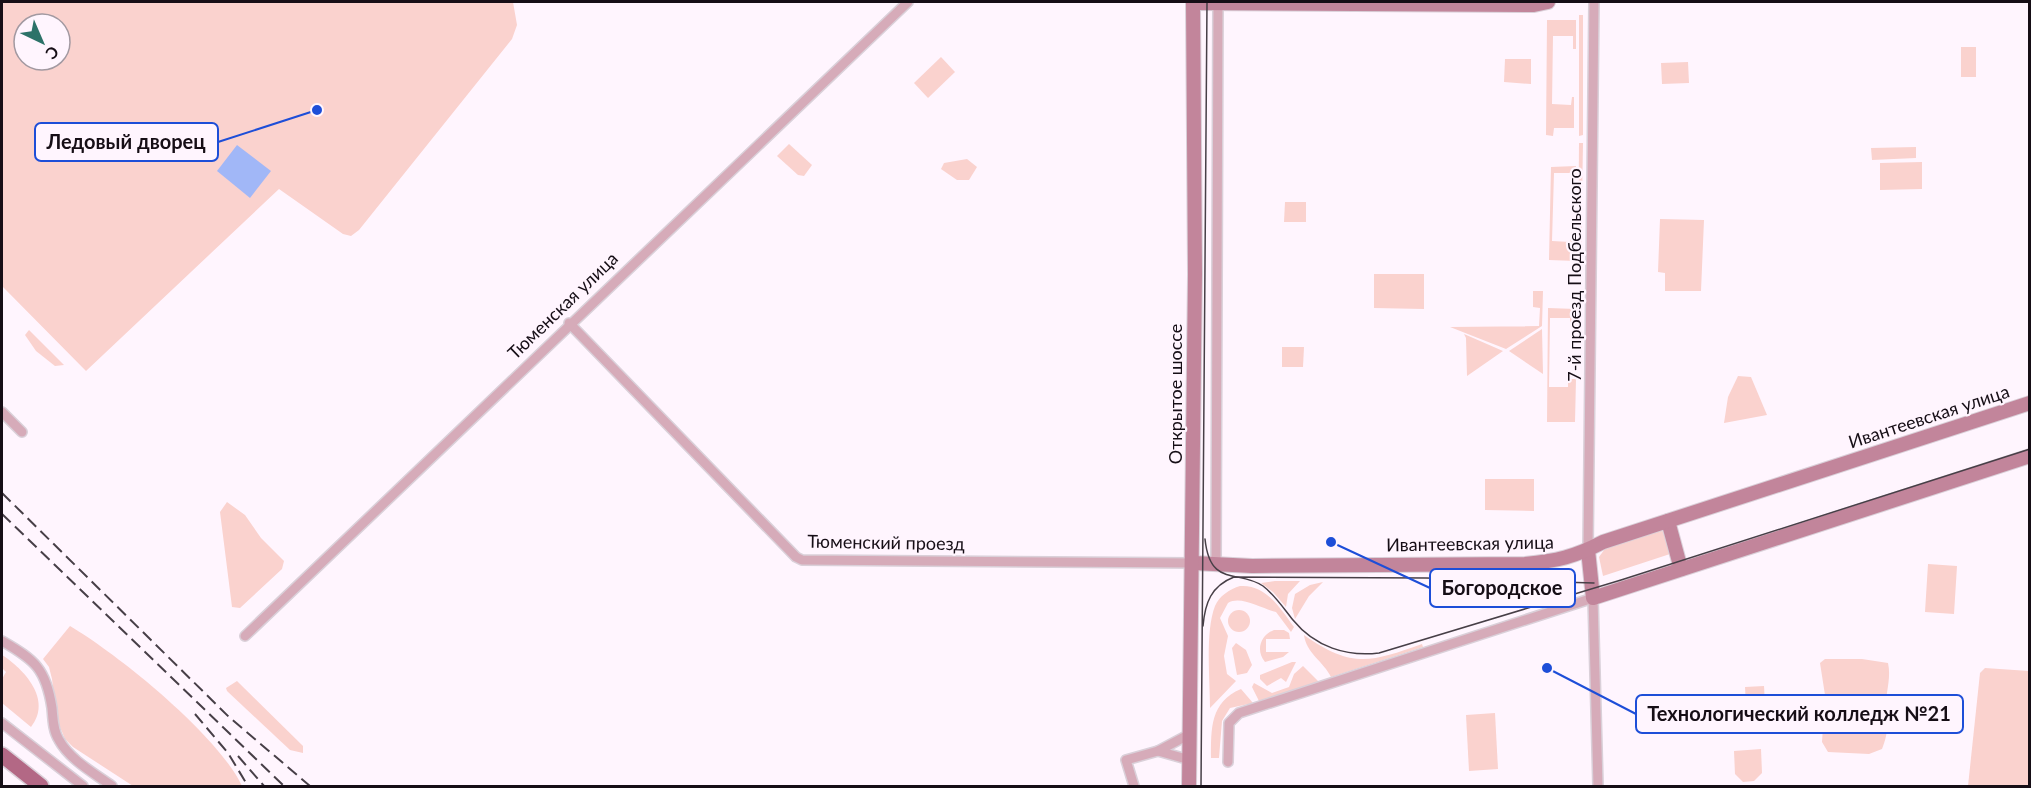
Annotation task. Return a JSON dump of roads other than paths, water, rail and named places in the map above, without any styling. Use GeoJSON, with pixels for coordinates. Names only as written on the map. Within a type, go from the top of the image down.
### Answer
{"type":"FeatureCollection","features":[{"type":"Feature","properties":{"kind":"main road"},"geometry":{"type":"LineString","coordinates":[[2,755],[41,786]]}},
{"type":"Feature","properties":{"kind":"street","name":"Тюменская улица"},"geometry":{"type":"LineString","coordinates":[[244,636],[568,323],[908,2]]}},
{"type":"Feature","properties":{"kind":"street"},"geometry":{"type":"LineString","coordinates":[[1193,2],[1533,5],[1548,2]]}},
{"type":"Feature","properties":{"kind":"street","name":"Открытое шоссе"},"geometry":{"type":"LineString","coordinates":[[1190,786],[1194,563],[1193,2]]}},
{"type":"Feature","properties":{"kind":"street","name":"7-й проезд Подбельского"},"geometry":{"type":"LineString","coordinates":[[1588,549],[1594,2]]}},
{"type":"Feature","properties":{"kind":"street"},"geometry":{"type":"LineString","coordinates":[[1216,564],[1218,3]]}},
{"type":"Feature","properties":{"kind":"street","name":"Тюменский проезд"},"geometry":{"type":"LineString","coordinates":[[568,323],[796,557],[1194,563]]}},
{"type":"Feature","properties":{"kind":"street","name":"Ивантеевская улица"},"geometry":{"type":"LineString","coordinates":[[1194,563],[1525,564],[1562,560],[1603,542],[2030,403]]}},
{"type":"Feature","properties":{"kind":"street"},"geometry":{"type":"LineString","coordinates":[[2,412],[22,432]]}},
{"type":"Feature","properties":{"kind":"street"},"geometry":{"type":"LineString","coordinates":[[1228,762],[1229,723],[1234,716],[2030,456]]}},
{"type":"Feature","properties":{"kind":"street"},"geometry":{"type":"LineString","coordinates":[[1668,521],[1681,569]]}},
{"type":"Feature","properties":{"kind":"street"},"geometry":{"type":"LineString","coordinates":[[1588,549],[1593,598],[1598,786]]}},
{"type":"Feature","properties":{"kind":"street"},"geometry":{"type":"LineString","coordinates":[[2,641],[24,653],[43,674],[55,731],[62,745],[112,786]]}},
{"type":"Feature","properties":{"kind":"street"},"geometry":{"type":"LineString","coordinates":[[2,723],[83,786]]}},
{"type":"Feature","properties":{"kind":"street"},"geometry":{"type":"LineString","coordinates":[[1134,786],[1125,760],[1158,751],[1190,734]]}},
{"type":"Feature","properties":{"kind":"street"},"geometry":{"type":"LineString","coordinates":[[1158,751],[1190,760]]}},
{"type":"Feature","properties":{"kind":"water"},"geometry":{"type":"Polygon","coordinates":[[[237,145],[271,171],[250,198],[217,171],[237,145]]]}},
{"type":"Feature","properties":{"kind":"tram line"},"geometry":{"type":"LineString","coordinates":[[1201,786],[1207,2]]}},
{"type":"Feature","properties":{"kind":"tram line"},"geometry":{"type":"LineString","coordinates":[[1205,539],[1208,554],[1219,571],[1254,581],[1263,586],[1311,637],[1332,648],[1344,651],[1379,653],[1621,580],[2030,449]]}},
{"type":"Feature","properties":{"kind":"tram line"},"geometry":{"type":"LineString","coordinates":[[1203,626],[1205,610],[1211,596],[1220,585],[1234,577],[1426,578],[1594,583]]}},
{"type":"Feature","properties":{"kind":"railway"},"geometry":{"type":"LineString","coordinates":[[2,493],[229,717],[310,786]]}},
{"type":"Feature","properties":{"kind":"railway"},"geometry":{"type":"LineString","coordinates":[[2,514],[284,786]]}},
{"type":"Feature","properties":{"kind":"railway"},"geometry":{"type":"LineString","coordinates":[[195,714],[228,753],[248,786]]}},
{"type":"Feature","properties":{"kind":"railway"},"geometry":{"type":"LineString","coordinates":[[238,756],[264,786]]}},
{"type":"Feature","properties":{"kind":"place","name":"Ледовый дворец"},"geometry":{"type":"Point","coordinates":[317,110]}},
{"type":"Feature","properties":{"kind":"place","name":"Богородское"},"geometry":{"type":"Point","coordinates":[1331,542]}},
{"type":"Feature","properties":{"kind":"place","name":"Технологический колледж №21"},"geometry":{"type":"Point","coordinates":[1547,668]}}]}
